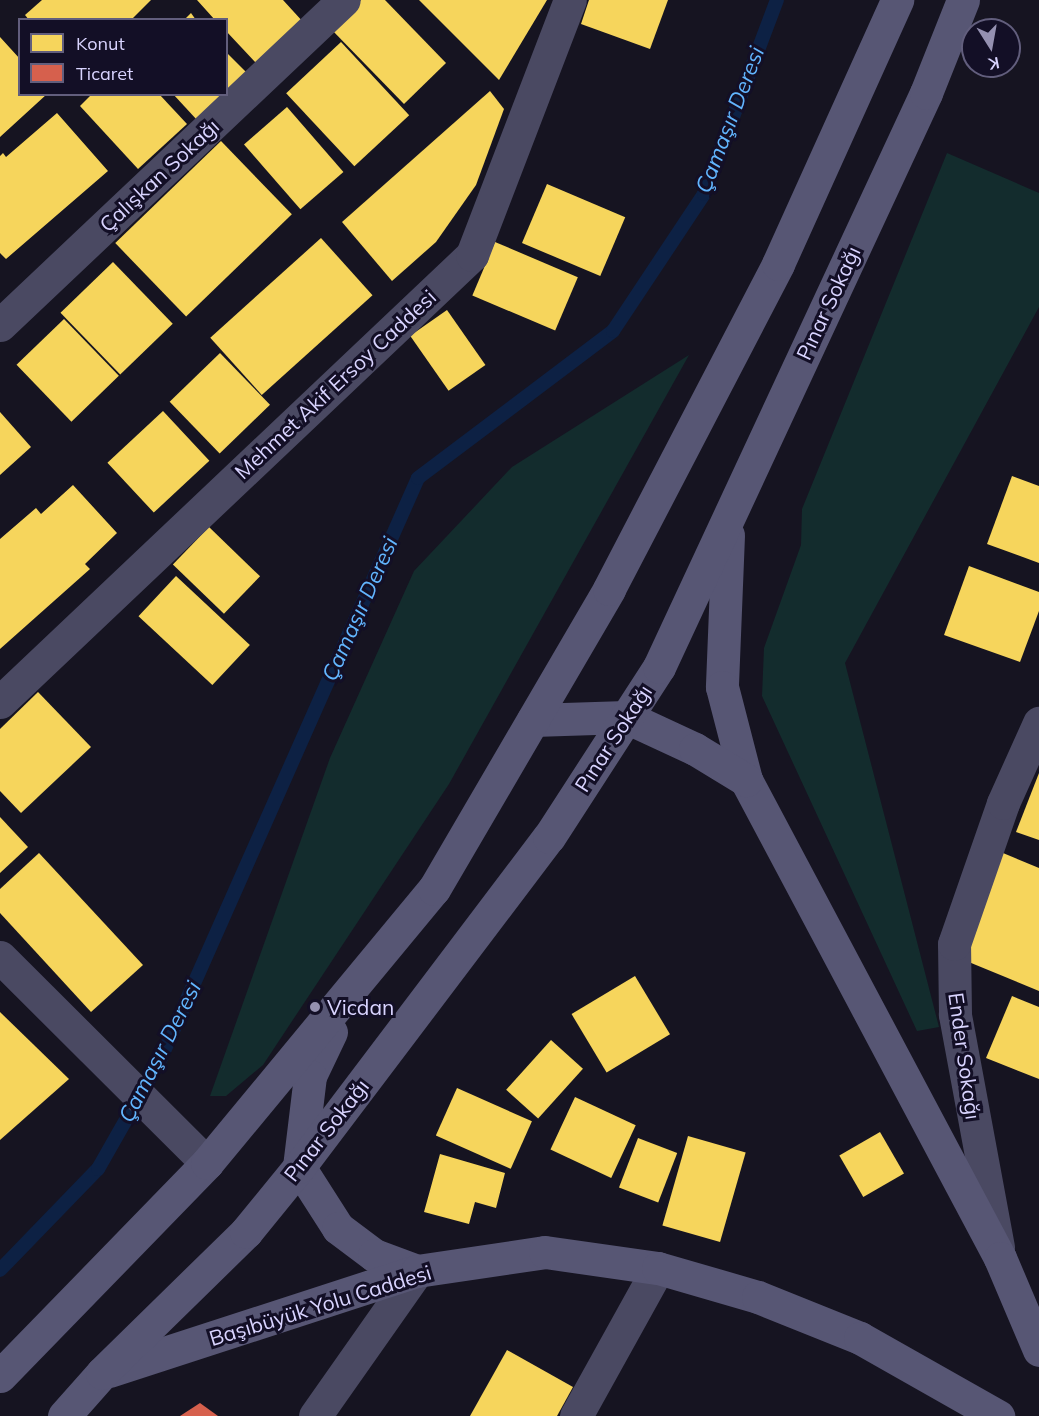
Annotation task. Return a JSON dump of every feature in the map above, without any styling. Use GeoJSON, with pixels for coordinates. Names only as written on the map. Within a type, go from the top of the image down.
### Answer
{"type":"FeatureCollection","features":[{"type":"Feature","properties":{"kind":"main road"},"geometry":{"type":"LineString","coordinates":[[0,1376],[207,1163],[434,889],[609,589],[778,264],[897,0]]}},
{"type":"Feature","properties":{"kind":"main road","name":"Pınar Sokağı"},"geometry":{"type":"LineString","coordinates":[[102,1373],[246,1232],[299,1167],[549,837],[659,667],[926,93],[963,0]]}},
{"type":"Feature","properties":{"kind":"main road"},"geometry":{"type":"LineString","coordinates":[[728,519],[722,687],[746,780],[1000,1258],[1039,1350]]}},
{"type":"Feature","properties":{"kind":"main road"},"geometry":{"type":"LineString","coordinates":[[533,720],[626,717],[695,749],[746,780]]}},
{"type":"Feature","properties":{"kind":"main road"},"geometry":{"type":"LineString","coordinates":[[349,993],[310,1076],[299,1167],[338,1228],[374,1256],[417,1271]]}},
{"type":"Feature","properties":{"kind":"main road","name":"Başıbüyük Yolu Caddesi"},"geometry":{"type":"LineString","coordinates":[[102,1373],[417,1271],[545,1252],[658,1268],[758,1297],[860,1338],[998,1416]]}},
{"type":"Feature","properties":{"kind":"main road"},"geometry":{"type":"LineString","coordinates":[[64,1416],[102,1373]]}},
{"type":"Feature","properties":{"kind":"street","name":"Mehmet Akif Ersoy Caddesi"},"geometry":{"type":"LineString","coordinates":[[0,702],[472,255],[570,0]]}},
{"type":"Feature","properties":{"kind":"street","name":"Çalışkan Sokağı"},"geometry":{"type":"LineString","coordinates":[[0,325],[337,2]]}},
{"type":"Feature","properties":{"kind":"street","name":"Ender Sokağı"},"geometry":{"type":"LineString","coordinates":[[1000,1258],[955,1014],[954,944],[1003,803],[1039,723]]}},
{"type":"Feature","properties":{"kind":"street"},"geometry":{"type":"LineString","coordinates":[[0,957],[207,1163]]}},
{"type":"Feature","properties":{"kind":"street"},"geometry":{"type":"LineString","coordinates":[[576,1416],[658,1268]]}},
{"type":"Feature","properties":{"kind":"street"},"geometry":{"type":"LineString","coordinates":[[315,1416],[417,1271]]}},
{"type":"Feature","properties":{"kind":"green space"},"geometry":{"type":"Polygon","coordinates":[[[947,153],[1039,193],[1039,307],[845,663],[939,1027],[917,1031],[762,696],[764,648],[801,545],[802,509],[947,153]]]}},
{"type":"Feature","properties":{"kind":"green space"},"geometry":{"type":"Polygon","coordinates":[[[689,355],[449,784],[263,1065],[226,1096],[210,1096],[330,758],[414,571],[512,467],[689,355]]]}},
{"type":"Feature","properties":{"kind":"building: Konut"},"geometry":{"type":"Polygon","coordinates":[[[42,0],[151,0],[133,18],[27,18],[25,15],[42,0]]]}},
{"type":"Feature","properties":{"kind":"building: Konut"},"geometry":{"type":"Polygon","coordinates":[[[197,0],[283,0],[304,23],[258,65],[228,33],[228,18],[213,18],[197,0]]]}},
{"type":"Feature","properties":{"kind":"building: Konut"},"geometry":{"type":"Polygon","coordinates":[[[361,0],[385,0],[446,63],[404,104],[331,29],[361,0]]]}},
{"type":"Feature","properties":{"kind":"building: Konut"},"geometry":{"type":"Polygon","coordinates":[[[419,0],[547,0],[499,80],[419,0]]]}},
{"type":"Feature","properties":{"kind":"building: Konut"},"geometry":{"type":"Polygon","coordinates":[[[589,0],[668,0],[650,49],[581,24],[589,0]]]}},
{"type":"Feature","properties":{"kind":"building: Konut"},"geometry":{"type":"Polygon","coordinates":[[[0,37],[18,57],[18,96],[45,96],[0,137],[0,37]]]}},
{"type":"Feature","properties":{"kind":"building: Konut"},"geometry":{"type":"Polygon","coordinates":[[[341,42],[409,115],[354,166],[286,93],[341,42]]]}},
{"type":"Feature","properties":{"kind":"building: Konut"},"geometry":{"type":"Polygon","coordinates":[[[228,54],[247,73],[228,91],[228,54]]]}},
{"type":"Feature","properties":{"kind":"building: Konut"},"geometry":{"type":"Polygon","coordinates":[[[490,91],[504,109],[476,185],[436,242],[392,281],[342,222],[490,91]]]}},
{"type":"Feature","properties":{"kind":"building: Konut"},"geometry":{"type":"Polygon","coordinates":[[[90,96],[161,96],[187,124],[138,169],[80,106],[90,96]]]}},
{"type":"Feature","properties":{"kind":"building: Konut"},"geometry":{"type":"Polygon","coordinates":[[[175,96],[223,96],[197,120],[175,96]]]}},
{"type":"Feature","properties":{"kind":"building: Konut"},"geometry":{"type":"Polygon","coordinates":[[[287,107],[343,172],[300,209],[244,144],[287,107]]]}},
{"type":"Feature","properties":{"kind":"building: Konut"},"geometry":{"type":"Polygon","coordinates":[[[57,113],[108,171],[6,259],[0,253],[0,156],[3,153],[6,157],[57,113]]]}},
{"type":"Feature","properties":{"kind":"building: Konut"},"geometry":{"type":"Polygon","coordinates":[[[221,141],[292,214],[186,316],[115,243],[221,141]]]}},
{"type":"Feature","properties":{"kind":"building: Konut"},"geometry":{"type":"Polygon","coordinates":[[[547,184],[625,217],[600,276],[522,243],[547,184]]]}},
{"type":"Feature","properties":{"kind":"building: Konut"},"geometry":{"type":"Polygon","coordinates":[[[321,238],[373,295],[262,395],[210,338],[321,238]]]}},
{"type":"Feature","properties":{"kind":"building: Konut"},"geometry":{"type":"Polygon","coordinates":[[[495,242],[578,277],[555,331],[472,295],[495,242]]]}},
{"type":"Feature","properties":{"kind":"building: Konut"},"geometry":{"type":"Polygon","coordinates":[[[113,262],[173,324],[120,375],[60,313],[113,262]]]}},
{"type":"Feature","properties":{"kind":"building: Konut"},"geometry":{"type":"Polygon","coordinates":[[[447,310],[485,365],[449,391],[410,336],[447,310]]]}},
{"type":"Feature","properties":{"kind":"building: Konut"},"geometry":{"type":"Polygon","coordinates":[[[64,319],[119,376],[71,422],[17,365],[64,319]]]}},
{"type":"Feature","properties":{"kind":"building: Konut"},"geometry":{"type":"Polygon","coordinates":[[[220,353],[270,405],[220,453],[170,402],[220,353]]]}},
{"type":"Feature","properties":{"kind":"building: Konut"},"geometry":{"type":"Polygon","coordinates":[[[163,411],[209,461],[154,513],[107,463],[163,411]]]}},
{"type":"Feature","properties":{"kind":"building: Konut"},"geometry":{"type":"Polygon","coordinates":[[[0,412],[31,447],[0,475],[0,412]]]}},
{"type":"Feature","properties":{"kind":"building: Konut"},"geometry":{"type":"Polygon","coordinates":[[[1012,476],[1039,486],[1039,563],[987,544],[1012,476]]]}},
{"type":"Feature","properties":{"kind":"building: Konut"},"geometry":{"type":"Polygon","coordinates":[[[73,485],[117,533],[85,564],[90,569],[0,649],[0,539],[36,508],[41,514],[73,485]]]}},
{"type":"Feature","properties":{"kind":"building: Konut"},"geometry":{"type":"Polygon","coordinates":[[[209,527],[260,576],[224,614],[173,564],[209,527]]]}},
{"type":"Feature","properties":{"kind":"building: Konut"},"geometry":{"type":"Polygon","coordinates":[[[969,566],[1039,592],[1039,611],[1020,662],[944,635],[969,566]]]}},
{"type":"Feature","properties":{"kind":"building: Konut"},"geometry":{"type":"Polygon","coordinates":[[[176,576],[250,645],[212,685],[138,616],[176,576]]]}},
{"type":"Feature","properties":{"kind":"building: Konut"},"geometry":{"type":"Polygon","coordinates":[[[38,692],[91,747],[21,813],[0,791],[0,729],[38,692]]]}},
{"type":"Feature","properties":{"kind":"building: Konut"},"geometry":{"type":"Polygon","coordinates":[[[1039,773],[1039,840],[1016,832],[1039,773]]]}},
{"type":"Feature","properties":{"kind":"building: Konut"},"geometry":{"type":"Polygon","coordinates":[[[0,817],[28,847],[0,873],[0,817]]]}},
{"type":"Feature","properties":{"kind":"building: Konut"},"geometry":{"type":"Polygon","coordinates":[[[39,853],[143,965],[91,1012],[0,913],[0,889],[39,853]]]}},
{"type":"Feature","properties":{"kind":"building: Konut"},"geometry":{"type":"Polygon","coordinates":[[[1003,853],[1039,868],[1039,991],[959,958],[1003,853]]]}},
{"type":"Feature","properties":{"kind":"building: Konut"},"geometry":{"type":"Polygon","coordinates":[[[635,976],[670,1034],[607,1072],[572,1014],[635,976]]]}},
{"type":"Feature","properties":{"kind":"building: Konut"},"geometry":{"type":"Polygon","coordinates":[[[1012,996],[1039,1007],[1039,1079],[986,1058],[1012,996]]]}},
{"type":"Feature","properties":{"kind":"building: Konut"},"geometry":{"type":"Polygon","coordinates":[[[0,1012],[69,1079],[0,1140],[0,1012]]]}},
{"type":"Feature","properties":{"kind":"building: Konut"},"geometry":{"type":"Polygon","coordinates":[[[551,1040],[583,1069],[538,1119],[506,1090],[551,1040]]]}},
{"type":"Feature","properties":{"kind":"building: Konut"},"geometry":{"type":"Polygon","coordinates":[[[457,1088],[532,1121],[511,1169],[436,1136],[457,1088]]]}},
{"type":"Feature","properties":{"kind":"building: Konut"},"geometry":{"type":"Polygon","coordinates":[[[575,1097],[636,1125],[611,1178],[550,1150],[575,1097]]]}},
{"type":"Feature","properties":{"kind":"building: Konut"},"geometry":{"type":"Polygon","coordinates":[[[880,1132],[904,1174],[863,1197],[839,1156],[880,1132]]]}},
{"type":"Feature","properties":{"kind":"building: Konut"},"geometry":{"type":"Polygon","coordinates":[[[688,1136],[746,1153],[720,1242],[662,1225],[688,1136]]]}},
{"type":"Feature","properties":{"kind":"building: Konut"},"geometry":{"type":"Polygon","coordinates":[[[638,1138],[677,1153],[658,1203],[619,1187],[638,1138]]]}},
{"type":"Feature","properties":{"kind":"building: Konut"},"geometry":{"type":"Polygon","coordinates":[[[440,1154],[505,1173],[496,1208],[475,1202],[469,1224],[424,1212],[440,1154]]]}},
{"type":"Feature","properties":{"kind":"building: Konut"},"geometry":{"type":"Polygon","coordinates":[[[507,1350],[573,1387],[557,1416],[470,1416],[507,1350]]]}},
{"type":"Feature","properties":{"kind":"building: Ticaret"},"geometry":{"type":"Polygon","coordinates":[[[200,1403],[218,1416],[180,1416],[200,1403]]]}},
{"type":"Feature","properties":{"kind":"waterway","name":"Çamaşır Deresi"},"geometry":{"type":"LineString","coordinates":[[0,1270],[98,1169],[161,1058],[418,478],[613,331],[704,194],[777,0]]}},
{"type":"Feature","properties":{"kind":"place","name":"Vicdan"},"geometry":{"type":"Point","coordinates":[315,1007]}}]}
